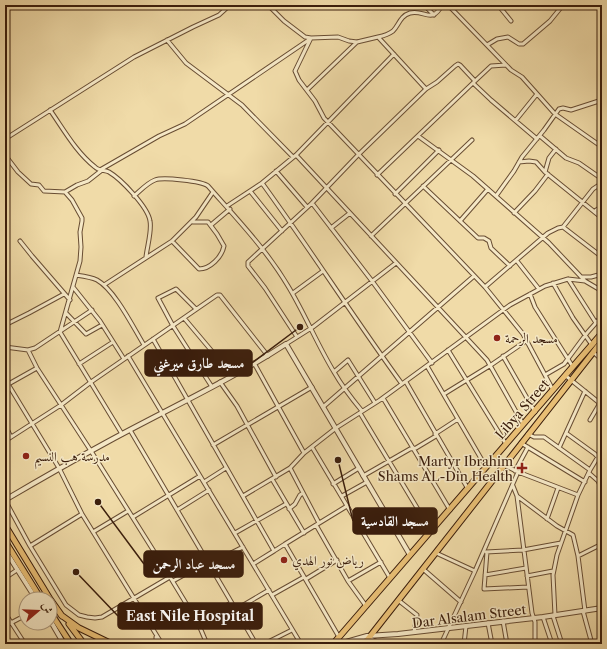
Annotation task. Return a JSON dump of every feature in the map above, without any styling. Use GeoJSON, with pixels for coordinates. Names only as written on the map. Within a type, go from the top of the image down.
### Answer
{"type":"FeatureCollection","features":[{"type":"Feature","properties":{"kind":"main road","name":"Libya Street"},"geometry":{"type":"LineString","coordinates":[[333,644],[602,333]]}},
{"type":"Feature","properties":{"kind":"main road","name":"Libya Street"},"geometry":{"type":"LineString","coordinates":[[364,644],[602,341]]}},
{"type":"Feature","properties":{"kind":"main road"},"geometry":{"type":"LineString","coordinates":[[5,525],[45,591]]}},
{"type":"Feature","properties":{"kind":"main road"},"geometry":{"type":"LineString","coordinates":[[5,541],[36,591]]}},
{"type":"Feature","properties":{"kind":"main road"},"geometry":{"type":"LineString","coordinates":[[58,610],[84,644]]}},
{"type":"Feature","properties":{"kind":"main road"},"geometry":{"type":"LineString","coordinates":[[60,613],[79,628],[112,644]]}},
{"type":"Feature","properties":{"kind":"main road"},"geometry":{"type":"LineString","coordinates":[[58,623],[71,644]]}},
{"type":"Feature","properties":{"kind":"main road"},"geometry":{"type":"LineString","coordinates":[[63,630],[65,644]]}},
{"type":"Feature","properties":{"kind":"street"},"geometry":{"type":"LineString","coordinates":[[5,139],[134,57],[219,15],[230,5]]}},
{"type":"Feature","properties":{"kind":"street"},"geometry":{"type":"LineString","coordinates":[[268,5],[293,29],[305,37],[338,37],[357,42],[392,32],[402,18],[409,13],[414,12],[428,16],[434,15],[440,10],[442,5]]}},
{"type":"Feature","properties":{"kind":"street"},"geometry":{"type":"LineString","coordinates":[[424,5],[434,15]]}},
{"type":"Feature","properties":{"kind":"street"},"geometry":{"type":"LineString","coordinates":[[448,5],[506,65],[522,77],[555,114],[602,147]]}},
{"type":"Feature","properties":{"kind":"street"},"geometry":{"type":"LineString","coordinates":[[498,5],[511,21]]}},
{"type":"Feature","properties":{"kind":"street"},"geometry":{"type":"LineString","coordinates":[[487,45],[497,39],[508,37],[519,44],[523,44],[550,21],[563,5]]}},
{"type":"Feature","properties":{"kind":"street"},"geometry":{"type":"LineString","coordinates":[[378,37],[426,89]]}},
{"type":"Feature","properties":{"kind":"street"},"geometry":{"type":"LineString","coordinates":[[311,38],[295,71],[299,80],[315,101],[327,122],[474,276],[503,309],[522,333],[553,390]]}},
{"type":"Feature","properties":{"kind":"street"},"geometry":{"type":"LineString","coordinates":[[5,155],[18,172],[31,184],[39,184],[44,191],[65,192],[88,181],[101,170],[159,136],[185,124],[311,38]]}},
{"type":"Feature","properties":{"kind":"street"},"geometry":{"type":"LineString","coordinates":[[167,40],[186,63],[247,110],[326,188],[491,365],[523,425]]}},
{"type":"Feature","properties":{"kind":"street"},"geometry":{"type":"LineString","coordinates":[[307,90],[357,42]]}},
{"type":"Feature","properties":{"kind":"street"},"geometry":{"type":"LineString","coordinates":[[227,206],[262,183],[294,156],[394,54]]}},
{"type":"Feature","properties":{"kind":"street"},"geometry":{"type":"LineString","coordinates":[[297,337],[265,288],[247,265],[249,261],[312,203],[358,155],[426,89],[458,64],[491,100],[516,120],[566,158],[583,165],[602,179]]}},
{"type":"Feature","properties":{"kind":"street"},"geometry":{"type":"LineString","coordinates":[[377,175],[492,66],[506,65]]}},
{"type":"Feature","properties":{"kind":"street"},"geometry":{"type":"LineString","coordinates":[[516,120],[537,94]]}},
{"type":"Feature","properties":{"kind":"street"},"geometry":{"type":"LineString","coordinates":[[496,196],[522,157],[561,108],[571,110],[602,100]]}},
{"type":"Feature","properties":{"kind":"street"},"geometry":{"type":"LineString","coordinates":[[50,110],[81,154],[96,169],[110,173],[134,196],[145,210],[150,222],[146,257]]}},
{"type":"Feature","properties":{"kind":"street"},"geometry":{"type":"LineString","coordinates":[[418,136],[439,150],[488,189],[544,238],[581,277],[602,291]]}},
{"type":"Feature","properties":{"kind":"street"},"geometry":{"type":"LineString","coordinates":[[371,236],[472,140]]}},
{"type":"Feature","properties":{"kind":"street"},"geometry":{"type":"LineString","coordinates":[[514,213],[535,191],[547,173],[549,158],[556,149]]}},
{"type":"Feature","properties":{"kind":"street"},"geometry":{"type":"LineString","coordinates":[[395,194],[439,150]]}},
{"type":"Feature","properties":{"kind":"street"},"geometry":{"type":"LineString","coordinates":[[519,162],[536,162],[547,173],[602,218]]}},
{"type":"Feature","properties":{"kind":"street"},"geometry":{"type":"LineString","coordinates":[[276,171],[307,207]]}},
{"type":"Feature","properties":{"kind":"street"},"geometry":{"type":"LineString","coordinates":[[134,196],[154,181],[166,179],[202,183],[205,184],[230,209],[263,249],[292,293],[334,372],[361,412],[431,531]]}},
{"type":"Feature","properties":{"kind":"street"},"geometry":{"type":"LineString","coordinates":[[262,183],[291,222],[323,271],[402,384]]}},
{"type":"Feature","properties":{"kind":"street"},"geometry":{"type":"LineString","coordinates":[[484,287],[553,230],[563,228],[593,189],[602,183]]}},
{"type":"Feature","properties":{"kind":"street"},"geometry":{"type":"LineString","coordinates":[[423,186],[478,238],[484,238],[489,241],[492,248],[510,266]]}},
{"type":"Feature","properties":{"kind":"street"},"geometry":{"type":"LineString","coordinates":[[460,221],[488,189]]}},
{"type":"Feature","properties":{"kind":"street"},"geometry":{"type":"LineString","coordinates":[[250,191],[282,231]]}},
{"type":"Feature","properties":{"kind":"street"},"geometry":{"type":"LineString","coordinates":[[65,192],[72,200],[82,221],[80,232],[80,261],[60,332],[122,434]]}},
{"type":"Feature","properties":{"kind":"street"},"geometry":{"type":"LineString","coordinates":[[104,285],[172,240],[193,222],[213,192]]}},
{"type":"Feature","properties":{"kind":"street"},"geometry":{"type":"LineString","coordinates":[[312,203],[432,363]]}},
{"type":"Feature","properties":{"kind":"street"},"geometry":{"type":"LineString","coordinates":[[595,211],[602,206]]}},
{"type":"Feature","properties":{"kind":"street"},"geometry":{"type":"LineString","coordinates":[[211,225],[230,209]]}},
{"type":"Feature","properties":{"kind":"street"},"geometry":{"type":"LineString","coordinates":[[331,228],[350,213]]}},
{"type":"Feature","properties":{"kind":"street"},"geometry":{"type":"LineString","coordinates":[[172,240],[197,269],[202,269],[217,259],[223,249],[223,244],[211,225],[206,222],[193,222]]}},
{"type":"Feature","properties":{"kind":"street"},"geometry":{"type":"LineString","coordinates":[[563,228],[602,257]]}},
{"type":"Feature","properties":{"kind":"street"},"geometry":{"type":"LineString","coordinates":[[20,241],[70,300]]}},
{"type":"Feature","properties":{"kind":"street"},"geometry":{"type":"LineString","coordinates":[[517,261],[540,289]]}},
{"type":"Feature","properties":{"kind":"street"},"geometry":{"type":"LineString","coordinates":[[170,577],[102,617],[95,618],[80,615],[66,605],[30,546],[5,500],[59,468],[163,414],[268,356],[310,329],[396,263]]}},
{"type":"Feature","properties":{"kind":"street"},"geometry":{"type":"LineString","coordinates":[[292,293],[323,271]]}},
{"type":"Feature","properties":{"kind":"street"},"geometry":{"type":"LineString","coordinates":[[581,277],[591,277],[602,274]]}},
{"type":"Feature","properties":{"kind":"street"},"geometry":{"type":"LineString","coordinates":[[76,275],[94,279],[104,285],[120,305],[144,345]]}},
{"type":"Feature","properties":{"kind":"street"},"geometry":{"type":"LineString","coordinates":[[323,407],[474,276]]}},
{"type":"Feature","properties":{"kind":"street"},"geometry":{"type":"LineString","coordinates":[[243,496],[290,468],[304,453],[336,428],[406,382],[503,309],[553,283],[568,279],[586,281]]}},
{"type":"Feature","properties":{"kind":"street"},"geometry":{"type":"LineString","coordinates":[[568,279],[596,323]]}},
{"type":"Feature","properties":{"kind":"street"},"geometry":{"type":"LineString","coordinates":[[553,283],[592,345]]}},
{"type":"Feature","properties":{"kind":"street"},"geometry":{"type":"LineString","coordinates":[[73,287],[92,310],[124,359]]}},
{"type":"Feature","properties":{"kind":"street"},"geometry":{"type":"LineString","coordinates":[[196,309],[176,289],[159,297],[160,303],[173,326],[212,387]]}},
{"type":"Feature","properties":{"kind":"street"},"geometry":{"type":"LineString","coordinates":[[5,325],[64,294]]}},
{"type":"Feature","properties":{"kind":"street"},"geometry":{"type":"LineString","coordinates":[[5,441],[61,405],[128,356],[219,294],[268,356]]}},
{"type":"Feature","properties":{"kind":"street"},"geometry":{"type":"LineString","coordinates":[[530,294],[535,307],[573,367]]}},
{"type":"Feature","properties":{"kind":"street"},"geometry":{"type":"LineString","coordinates":[[5,347],[28,350],[41,346],[92,310]]}},
{"type":"Feature","properties":{"kind":"street"},"geometry":{"type":"LineString","coordinates":[[66,313],[86,334],[102,325]]}},
{"type":"Feature","properties":{"kind":"street"},"geometry":{"type":"LineString","coordinates":[[545,375],[561,366],[568,360],[585,335],[602,316]]}},
{"type":"Feature","properties":{"kind":"street"},"geometry":{"type":"LineString","coordinates":[[184,318],[232,375]]}},
{"type":"Feature","properties":{"kind":"street"},"geometry":{"type":"LineString","coordinates":[[153,339],[274,551]]}},
{"type":"Feature","properties":{"kind":"street"},"geometry":{"type":"LineString","coordinates":[[444,394],[526,341]]}},
{"type":"Feature","properties":{"kind":"street"},"geometry":{"type":"LineString","coordinates":[[79,364],[113,342]]}},
{"type":"Feature","properties":{"kind":"street"},"geometry":{"type":"LineString","coordinates":[[286,344],[410,555]]}},
{"type":"Feature","properties":{"kind":"street"},"geometry":{"type":"LineString","coordinates":[[28,350],[37,368],[173,581],[198,623],[207,644]]}},
{"type":"Feature","properties":{"kind":"street"},"geometry":{"type":"LineString","coordinates":[[448,350],[506,445]]}},
{"type":"Feature","properties":{"kind":"street"},"geometry":{"type":"LineString","coordinates":[[593,352],[602,360]]}},
{"type":"Feature","properties":{"kind":"street"},"geometry":{"type":"LineString","coordinates":[[128,356],[300,644]]}},
{"type":"Feature","properties":{"kind":"street"},"geometry":{"type":"LineString","coordinates":[[503,356],[535,412]]}},
{"type":"Feature","properties":{"kind":"street"},"geometry":{"type":"LineString","coordinates":[[334,372],[348,360],[375,403]]}},
{"type":"Feature","properties":{"kind":"street"},"geometry":{"type":"LineString","coordinates":[[254,363],[304,453]]}},
{"type":"Feature","properties":{"kind":"street"},"geometry":{"type":"LineString","coordinates":[[427,366],[486,467]]}},
{"type":"Feature","properties":{"kind":"street"},"geometry":{"type":"LineString","coordinates":[[37,368],[7,385],[33,424],[59,468],[82,514],[155,636],[162,644]]}},
{"type":"Feature","properties":{"kind":"street"},"geometry":{"type":"LineString","coordinates":[[566,376],[601,404],[590,420]]}},
{"type":"Feature","properties":{"kind":"street"},"geometry":{"type":"LineString","coordinates":[[220,382],[248,425],[262,454],[276,477]]}},
{"type":"Feature","properties":{"kind":"street"},"geometry":{"type":"LineString","coordinates":[[406,382],[435,435],[468,489]]}},
{"type":"Feature","properties":{"kind":"street"},"geometry":{"type":"LineString","coordinates":[[213,445],[312,387]]}},
{"type":"Feature","properties":{"kind":"street"},"geometry":{"type":"LineString","coordinates":[[559,448],[585,391]]}},
{"type":"Feature","properties":{"kind":"street"},"geometry":{"type":"LineString","coordinates":[[383,398],[450,510]]}},
{"type":"Feature","properties":{"kind":"street"},"geometry":{"type":"LineString","coordinates":[[363,476],[435,435],[458,419]]}},
{"type":"Feature","properties":{"kind":"street"},"geometry":{"type":"LineString","coordinates":[[5,424],[11,437]]}},
{"type":"Feature","properties":{"kind":"street"},"geometry":{"type":"LineString","coordinates":[[130,430],[256,644]]}},
{"type":"Feature","properties":{"kind":"street"},"geometry":{"type":"LineString","coordinates":[[566,433],[598,457],[602,462]]}},
{"type":"Feature","properties":{"kind":"street"},"geometry":{"type":"LineString","coordinates":[[528,434],[535,437],[543,436],[589,472],[598,481],[602,489]]}},
{"type":"Feature","properties":{"kind":"street"},"geometry":{"type":"LineString","coordinates":[[521,443],[585,482]]}},
{"type":"Feature","properties":{"kind":"street"},"geometry":{"type":"LineString","coordinates":[[312,447],[390,578]]}},
{"type":"Feature","properties":{"kind":"street"},"geometry":{"type":"LineString","coordinates":[[441,644],[475,571],[486,552],[513,486],[516,471],[528,447]]}},
{"type":"Feature","properties":{"kind":"street"},"geometry":{"type":"LineString","coordinates":[[562,644],[554,615],[553,571],[578,495],[602,450]]}},
{"type":"Feature","properties":{"kind":"street"},"geometry":{"type":"LineString","coordinates":[[504,465],[578,495]]}},
{"type":"Feature","properties":{"kind":"street"},"geometry":{"type":"LineString","coordinates":[[204,482],[226,468]]}},
{"type":"Feature","properties":{"kind":"street"},"geometry":{"type":"LineString","coordinates":[[290,468],[348,581],[366,606]]}},
{"type":"Feature","properties":{"kind":"street"},"geometry":{"type":"LineString","coordinates":[[333,484],[359,468]]}},
{"type":"Feature","properties":{"kind":"street"},"geometry":{"type":"LineString","coordinates":[[133,517],[200,476]]}},
{"type":"Feature","properties":{"kind":"street"},"geometry":{"type":"LineString","coordinates":[[272,479],[304,533]]}},
{"type":"Feature","properties":{"kind":"street"},"geometry":{"type":"LineString","coordinates":[[342,496],[367,482]]}},
{"type":"Feature","properties":{"kind":"street"},"geometry":{"type":"LineString","coordinates":[[513,486],[517,496],[535,643],[521,644]]}},
{"type":"Feature","properties":{"kind":"street"},"geometry":{"type":"LineString","coordinates":[[547,518],[558,488]]}},
{"type":"Feature","properties":{"kind":"street"},"geometry":{"type":"LineString","coordinates":[[177,510],[209,490]]}},
{"type":"Feature","properties":{"kind":"street"},"geometry":{"type":"LineString","coordinates":[[289,509],[295,504],[300,495],[303,493]]}},
{"type":"Feature","properties":{"kind":"street"},"geometry":{"type":"LineString","coordinates":[[517,496],[547,518],[573,534],[578,556],[584,611],[592,644]]}},
{"type":"Feature","properties":{"kind":"street"},"geometry":{"type":"LineString","coordinates":[[235,533],[286,504]]}},
{"type":"Feature","properties":{"kind":"street"},"geometry":{"type":"LineString","coordinates":[[252,564],[347,506]]}},
{"type":"Feature","properties":{"kind":"street"},"geometry":{"type":"LineString","coordinates":[[93,532],[128,511]]}},
{"type":"Feature","properties":{"kind":"street"},"geometry":{"type":"LineString","coordinates":[[30,546],[82,514]]}},
{"type":"Feature","properties":{"kind":"street"},"geometry":{"type":"LineString","coordinates":[[364,533],[389,519]]}},
{"type":"Feature","properties":{"kind":"street"},"geometry":{"type":"LineString","coordinates":[[486,552],[523,550],[561,543]]}},
{"type":"Feature","properties":{"kind":"street"},"geometry":{"type":"LineString","coordinates":[[285,544],[339,637]]}},
{"type":"Feature","properties":{"kind":"street"},"geometry":{"type":"LineString","coordinates":[[578,556],[602,544]]}},
{"type":"Feature","properties":{"kind":"street"},"geometry":{"type":"LineString","coordinates":[[173,581],[207,562],[243,547]]}},
{"type":"Feature","properties":{"kind":"street"},"geometry":{"type":"LineString","coordinates":[[5,550],[31,591]]}},
{"type":"Feature","properties":{"kind":"street"},"geometry":{"type":"LineString","coordinates":[[486,552],[484,589],[528,587]]}},
{"type":"Feature","properties":{"kind":"street"},"geometry":{"type":"LineString","coordinates":[[436,553],[475,571]]}},
{"type":"Feature","properties":{"kind":"street"},"geometry":{"type":"LineString","coordinates":[[272,595],[337,560]]}},
{"type":"Feature","properties":{"kind":"street"},"geometry":{"type":"LineString","coordinates":[[348,581],[381,562]]}},
{"type":"Feature","properties":{"kind":"street"},"geometry":{"type":"LineString","coordinates":[[485,575],[526,568]]}},
{"type":"Feature","properties":{"kind":"street"},"geometry":{"type":"LineString","coordinates":[[423,569],[461,602]]}},
{"type":"Feature","properties":{"kind":"street"},"geometry":{"type":"LineString","coordinates":[[5,578],[17,570]]}},
{"type":"Feature","properties":{"kind":"street"},"geometry":{"type":"LineString","coordinates":[[527,576],[553,571]]}},
{"type":"Feature","properties":{"kind":"street"},"geometry":{"type":"LineString","coordinates":[[235,610],[269,590]]}},
{"type":"Feature","properties":{"kind":"street"},"geometry":{"type":"LineString","coordinates":[[398,600],[417,615],[414,632]]}},
{"type":"Feature","properties":{"kind":"street"},"geometry":{"type":"LineString","coordinates":[[198,623],[231,603]]}},
{"type":"Feature","properties":{"kind":"street"},"geometry":{"type":"LineString","coordinates":[[60,613],[66,605]]}},
{"type":"Feature","properties":{"kind":"street","name":"Dar Alsalam Street"},"geometry":{"type":"LineString","coordinates":[[339,644],[369,637],[543,617],[602,608]]}},
{"type":"Feature","properties":{"kind":"street"},"geometry":{"type":"LineString","coordinates":[[5,613],[25,644]]}},
{"type":"Feature","properties":{"kind":"street"},"geometry":{"type":"LineString","coordinates":[[543,617],[552,644]]}},
{"type":"Feature","properties":{"kind":"street"},"geometry":{"type":"LineString","coordinates":[[5,626],[18,619]]}},
{"type":"Feature","properties":{"kind":"street"},"geometry":{"type":"LineString","coordinates":[[503,621],[507,644]]}},
{"type":"Feature","properties":{"kind":"street"},"geometry":{"type":"LineString","coordinates":[[488,623],[492,644]]}},
{"type":"Feature","properties":{"kind":"street"},"geometry":{"type":"LineString","coordinates":[[464,644],[466,626]]}},
{"type":"Feature","properties":{"kind":"street"},"geometry":{"type":"LineString","coordinates":[[264,644],[292,630]]}},
{"type":"Feature","properties":{"kind":"street"},"geometry":{"type":"LineString","coordinates":[[57,631],[65,644]]}},
{"type":"Feature","properties":{"kind":"street"},"geometry":{"type":"LineString","coordinates":[[155,636],[156,644]]}},
{"type":"Feature","properties":{"kind":"street"},"geometry":{"type":"LineString","coordinates":[[369,637],[382,644]]}},
{"type":"Feature","properties":{"kind":"place","name":"مسجد طارق ميرغني"},"geometry":{"type":"Point","coordinates":[300,327]}},
{"type":"Feature","properties":{"kind":"place","name":"مسجد الرحمة"},"geometry":{"type":"Point","coordinates":[497,338]}},
{"type":"Feature","properties":{"kind":"place","name":"مدرسة هب النسيم"},"geometry":{"type":"Point","coordinates":[26,456]}},
{"type":"Feature","properties":{"kind":"place","name":"مسجد القادسية"},"geometry":{"type":"Point","coordinates":[338,460]}},
{"type":"Feature","properties":{"kind":"place","name":"Martyr Ibrahim Shams AL-Din Health"},"geometry":{"type":"Point","coordinates":[522,468]}},
{"type":"Feature","properties":{"kind":"place","name":"مسجد عباد الرحمن"},"geometry":{"type":"Point","coordinates":[98,502]}},
{"type":"Feature","properties":{"kind":"place","name":"رياض نور الهدي"},"geometry":{"type":"Point","coordinates":[284,560]}},
{"type":"Feature","properties":{"kind":"place","name":"East Nile Hospital"},"geometry":{"type":"Point","coordinates":[76,572]}}]}
